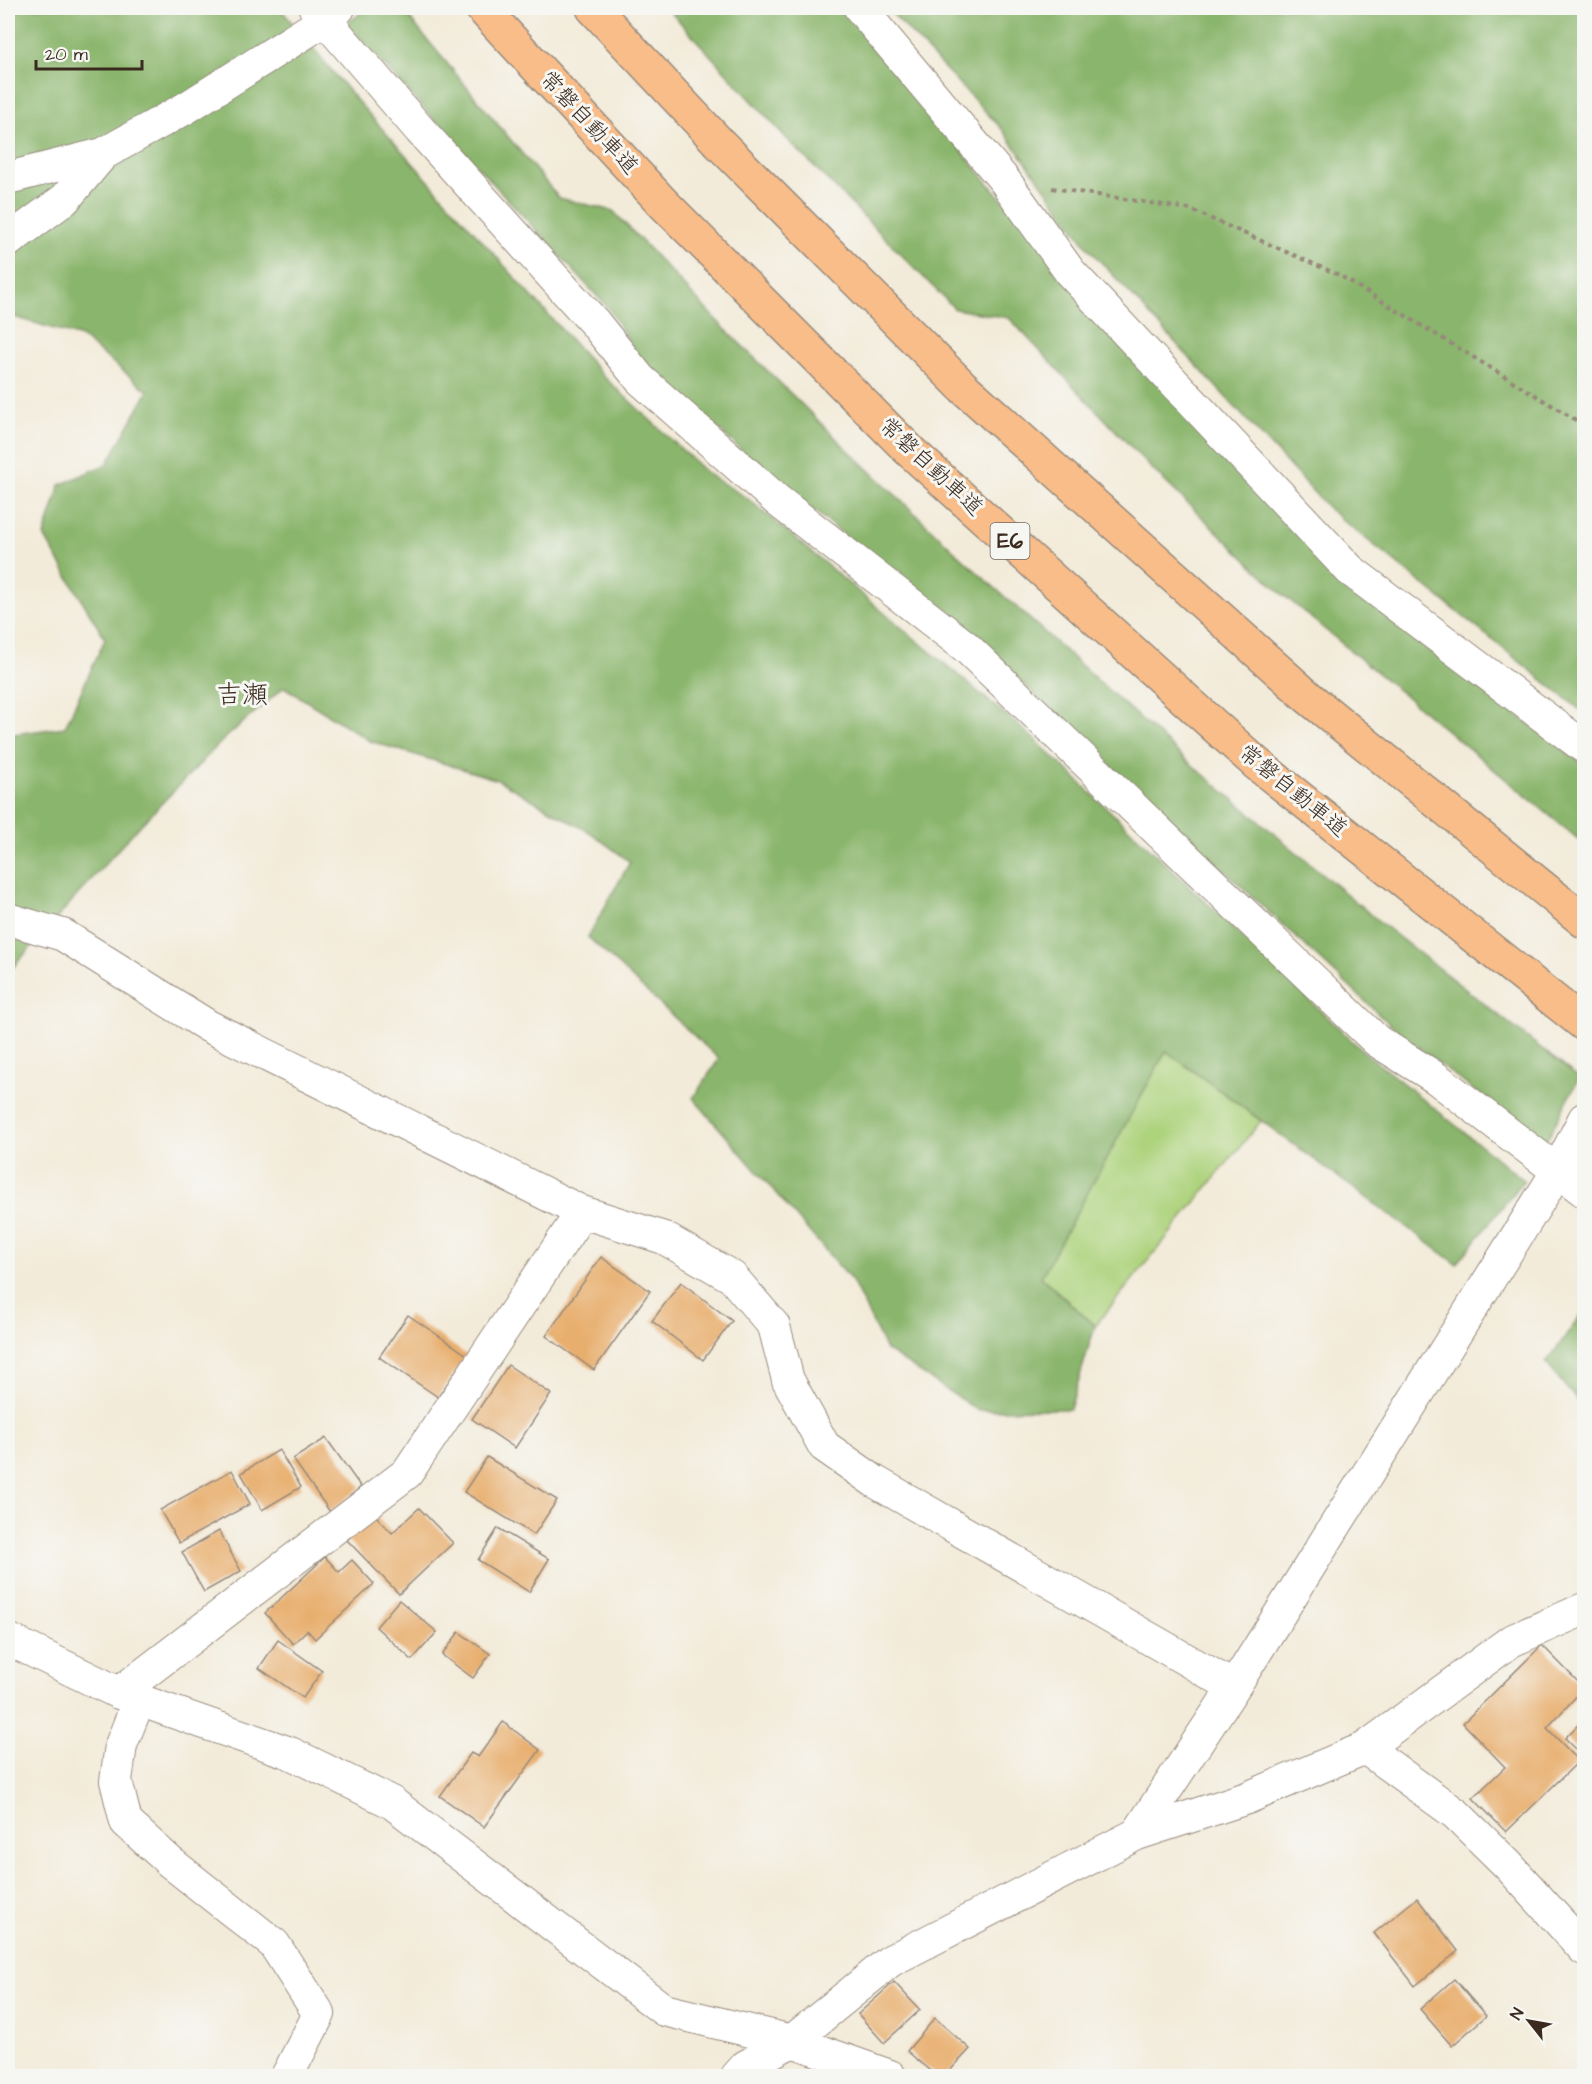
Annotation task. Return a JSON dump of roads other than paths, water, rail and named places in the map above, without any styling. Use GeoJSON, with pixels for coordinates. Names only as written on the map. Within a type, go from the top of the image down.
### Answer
{"type":"FeatureCollection","features":[{"type":"Feature","properties":{"kind":"highway","name":"常磐自動車道"},"geometry":{"type":"LineString","coordinates":[[482,8],[663,203],[910,451],[1257,764],[1584,1024]]}},
{"type":"Feature","properties":{"kind":"highway"},"geometry":{"type":"LineString","coordinates":[[593,8],[721,146],[963,387],[1309,698],[1584,921]]}},
{"type":"Feature","properties":{"kind":"street"},"geometry":{"type":"LineString","coordinates":[[860,8],[1005,181],[1070,272],[1350,570],[1584,747]]}},
{"type":"Feature","properties":{"kind":"street"},"geometry":{"type":"LineString","coordinates":[[8,178],[103,154],[186,108],[329,11],[420,130],[594,322],[640,379],[778,501],[966,647],[1377,1041],[1561,1163],[1584,1191]]}},
{"type":"Feature","properties":{"kind":"street"},"geometry":{"type":"LineString","coordinates":[[8,241],[65,199],[103,154]]}},
{"type":"Feature","properties":{"kind":"street"},"geometry":{"type":"LineString","coordinates":[[8,919],[63,935],[208,1026],[582,1212],[664,1238],[732,1277],[774,1326],[788,1380],[824,1446],[874,1481],[1234,1687]]}},
{"type":"Feature","properties":{"kind":"street"},"geometry":{"type":"LineString","coordinates":[[1137,1834],[1234,1687],[1561,1163],[1584,1119]]}},
{"type":"Feature","properties":{"kind":"street"},"geometry":{"type":"LineString","coordinates":[[287,2076],[319,2013],[274,1944],[170,1862],[126,1822],[116,1781],[129,1697],[407,1473],[582,1212]]}},
{"type":"Feature","properties":{"kind":"street"},"geometry":{"type":"LineString","coordinates":[[737,2076],[746,2066],[792,2041],[890,1961],[1137,1834],[1247,1798],[1365,1748],[1511,1641],[1584,1609]]}},
{"type":"Feature","properties":{"kind":"street"},"geometry":{"type":"LineString","coordinates":[[8,1639],[129,1697],[290,1754],[391,1802],[525,1907],[664,2010],[792,2041],[890,2076]]}},
{"type":"Feature","properties":{"kind":"street"},"geometry":{"type":"LineString","coordinates":[[1365,1748],[1456,1814],[1508,1865],[1584,1949]]}},
{"type":"Feature","properties":{"kind":"district","name":"吉瀬"},"geometry":{"type":"Point","coordinates":[242,695]}}]}
